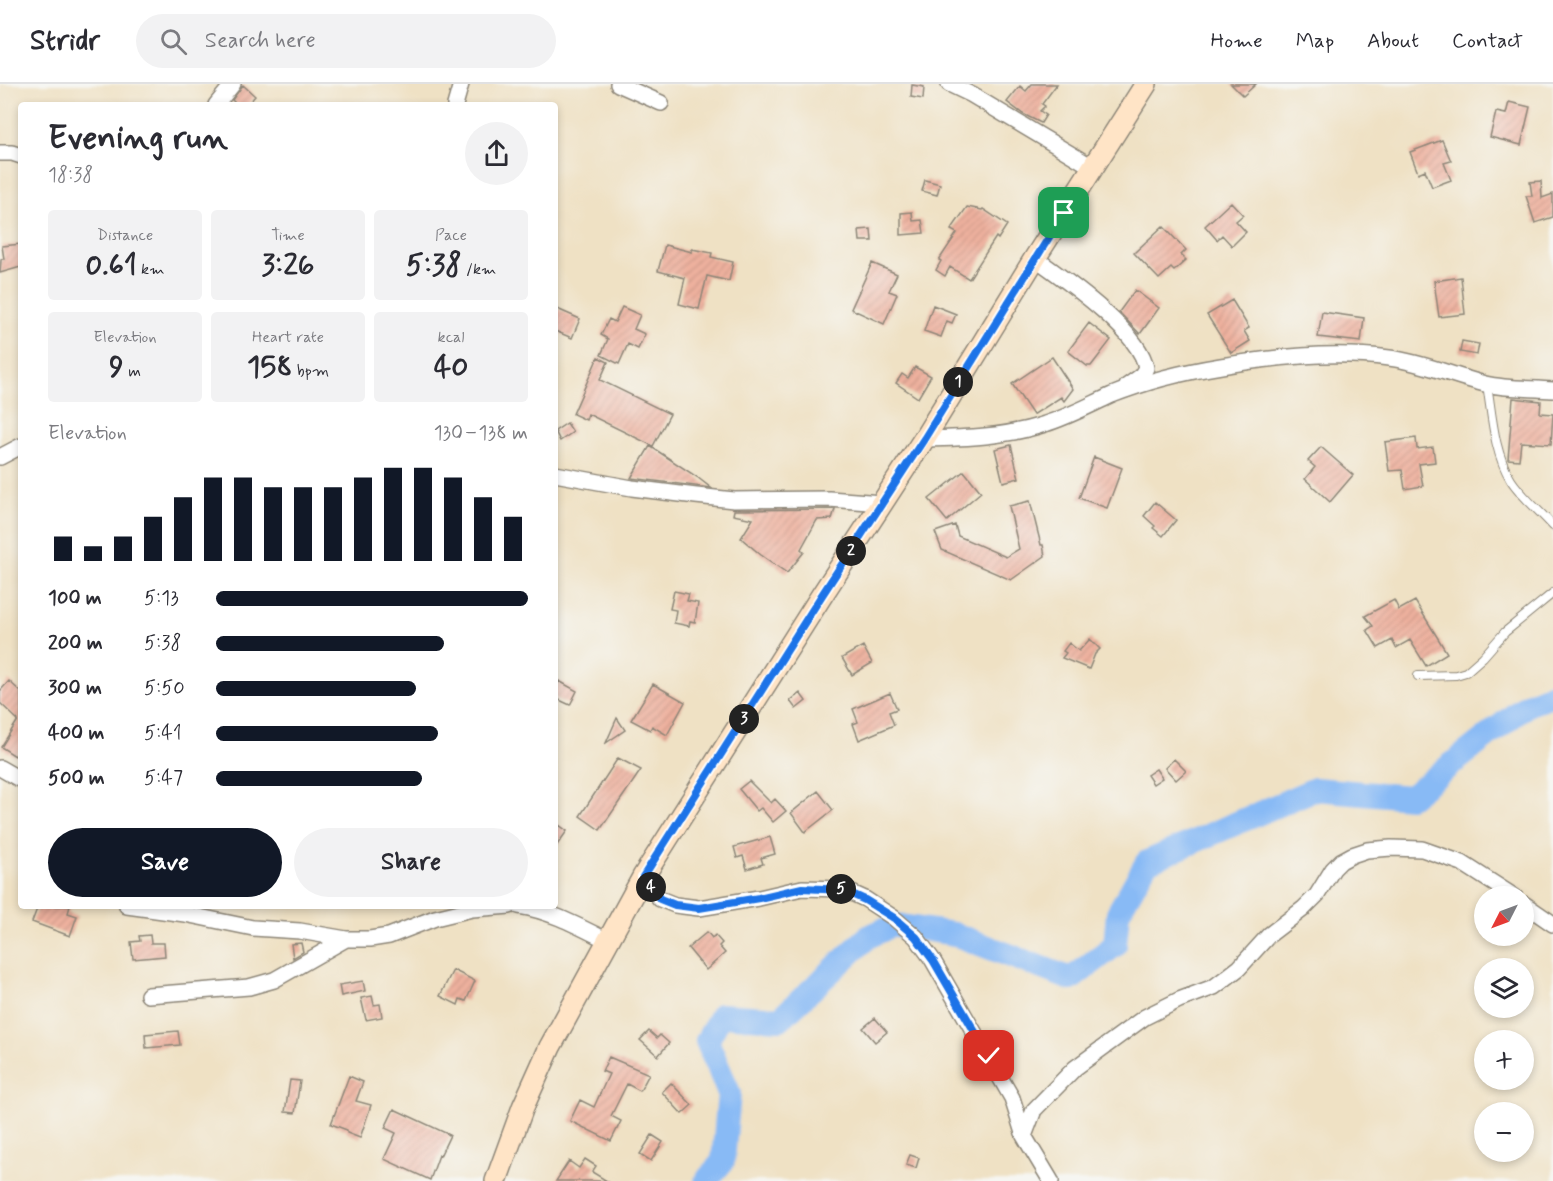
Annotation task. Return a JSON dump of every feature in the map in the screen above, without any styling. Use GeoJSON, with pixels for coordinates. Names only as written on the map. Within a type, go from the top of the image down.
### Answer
{"type":"FeatureCollection","features":[{"type":"Feature","properties":{"kind":"main road"},"geometry":{"type":"LineString","coordinates":[[496,1181],[523,1107],[550,1047],[643,877],[924,439],[1035,258],[1146,84]]}},
{"type":"Feature","properties":{"kind":"street"},"geometry":{"type":"LineString","coordinates":[[218,102],[233,84]]}},
{"type":"Feature","properties":{"kind":"street"},"geometry":{"type":"LineString","coordinates":[[456,102],[461,84]]}},
{"type":"Feature","properties":{"kind":"street"},"geometry":{"type":"LineString","coordinates":[[618,84],[661,103]]}},
{"type":"Feature","properties":{"kind":"street"},"geometry":{"type":"LineString","coordinates":[[949,84],[972,94],[1094,168]]}},
{"type":"Feature","properties":{"kind":"street"},"geometry":{"type":"LineString","coordinates":[[0,153],[18,155]]}},
{"type":"Feature","properties":{"kind":"street"},"geometry":{"type":"LineString","coordinates":[[1035,258],[1069,282],[1118,326],[1145,359],[1146,368],[1141,376],[1112,395]]}},
{"type":"Feature","properties":{"kind":"street"},"geometry":{"type":"LineString","coordinates":[[924,439],[968,438],[1026,430],[1058,419],[1112,395],[1191,371],[1256,362],[1319,357],[1390,358],[1487,384],[1553,390]]}},
{"type":"Feature","properties":{"kind":"street"},"geometry":{"type":"LineString","coordinates":[[0,456],[18,447]]}},
{"type":"Feature","properties":{"kind":"street"},"geometry":{"type":"LineString","coordinates":[[558,475],[632,488],[734,500],[828,499],[882,504]]}},
{"type":"Feature","properties":{"kind":"street"},"geometry":{"type":"LineString","coordinates":[[0,768],[18,778]]}},
{"type":"Feature","properties":{"kind":"street"},"geometry":{"type":"LineString","coordinates":[[1024,1136],[1034,1110],[1075,1068],[1145,1017],[1179,1000],[1214,987],[1226,978],[1239,968],[1269,935],[1304,909],[1317,895],[1333,869],[1352,855],[1367,850],[1422,849],[1462,863],[1498,886]]}},
{"type":"Feature","properties":{"kind":"street"},"geometry":{"type":"LineString","coordinates":[[643,877],[660,899],[675,905],[699,908],[802,888],[843,890],[865,900],[894,918],[916,937],[933,960],[1012,1098],[1024,1136],[1051,1181]]}},
{"type":"Feature","properties":{"kind":"street"},"geometry":{"type":"LineString","coordinates":[[149,909],[253,928],[300,931],[346,939],[388,936],[435,918],[472,909]]}},
{"type":"Feature","properties":{"kind":"street"},"geometry":{"type":"LineString","coordinates":[[537,909],[563,918],[608,941]]}},
{"type":"Feature","properties":{"kind":"street"},"geometry":{"type":"LineString","coordinates":[[1534,911],[1553,924]]}},
{"type":"Feature","properties":{"kind":"street"},"geometry":{"type":"LineString","coordinates":[[148,995],[249,987],[274,980],[346,939]]}},
{"type":"Feature","properties":{"kind":"lane"},"geometry":{"type":"LineString","coordinates":[[1487,384],[1495,437],[1503,465],[1512,482],[1553,526]]}},
{"type":"Feature","properties":{"kind":"lane"},"geometry":{"type":"LineString","coordinates":[[1418,676],[1450,676],[1466,672],[1505,633],[1553,593]]}},
{"type":"Feature","properties":{"kind":"building"},"geometry":{"type":"Polygon","coordinates":[[[1032,84],[1057,84],[1042,104],[1045,106],[1040,111],[1046,115],[1041,123],[1023,114],[1007,102],[1020,86],[1026,91],[1032,84]]]}},
{"type":"Feature","properties":{"kind":"building"},"geometry":{"type":"Polygon","coordinates":[[[1231,84],[1256,84],[1243,96],[1231,84]]]}},
{"type":"Feature","properties":{"kind":"building"},"geometry":{"type":"Polygon","coordinates":[[[243,85],[255,96],[250,102],[232,100],[243,85]]]}},
{"type":"Feature","properties":{"kind":"building"},"geometry":{"type":"Polygon","coordinates":[[[912,85],[924,87],[923,99],[911,97],[912,85]]]}},
{"type":"Feature","properties":{"kind":"building"},"geometry":{"type":"Polygon","coordinates":[[[1509,102],[1530,107],[1521,145],[1490,137],[1496,112],[1506,114],[1509,102]]]}},
{"type":"Feature","properties":{"kind":"building"},"geometry":{"type":"Polygon","coordinates":[[[1442,140],[1451,161],[1444,163],[1451,180],[1432,187],[1425,170],[1418,173],[1410,152],[1442,140]]]}},
{"type":"Feature","properties":{"kind":"building"},"geometry":{"type":"Polygon","coordinates":[[[925,180],[940,184],[937,195],[922,191],[925,180]]]}},
{"type":"Feature","properties":{"kind":"building"},"geometry":{"type":"Polygon","coordinates":[[[1541,181],[1542,198],[1553,194],[1553,217],[1535,223],[1526,196],[1532,196],[1530,182],[1541,181]]]}},
{"type":"Feature","properties":{"kind":"building"},"geometry":{"type":"Polygon","coordinates":[[[1231,202],[1243,215],[1236,221],[1246,232],[1232,246],[1222,235],[1217,240],[1205,226],[1231,202]]]}},
{"type":"Feature","properties":{"kind":"building"},"geometry":{"type":"Polygon","coordinates":[[[967,207],[983,209],[1007,225],[998,239],[996,237],[969,279],[950,267],[945,276],[936,270],[941,261],[939,260],[957,233],[951,230],[967,207]]]}},
{"type":"Feature","properties":{"kind":"building"},"geometry":{"type":"Polygon","coordinates":[[[912,212],[913,221],[922,220],[924,233],[901,235],[901,213],[912,212]]]}},
{"type":"Feature","properties":{"kind":"building"},"geometry":{"type":"Polygon","coordinates":[[[1163,226],[1186,250],[1181,255],[1186,260],[1174,271],[1171,268],[1159,279],[1134,253],[1163,226]]]}},
{"type":"Feature","properties":{"kind":"building"},"geometry":{"type":"Polygon","coordinates":[[[871,229],[872,241],[860,241],[859,230],[871,229]]]}},
{"type":"Feature","properties":{"kind":"building"},"geometry":{"type":"Polygon","coordinates":[[[18,244],[18,268],[0,273],[1,259],[4,259],[2,246],[18,244]]]}},
{"type":"Feature","properties":{"kind":"building"},"geometry":{"type":"Polygon","coordinates":[[[665,245],[692,252],[692,249],[712,253],[711,257],[733,262],[729,281],[707,276],[699,309],[679,304],[685,278],[658,271],[665,245]]]}},
{"type":"Feature","properties":{"kind":"building"},"geometry":{"type":"Polygon","coordinates":[[[872,263],[897,274],[889,291],[897,294],[884,324],[851,309],[872,263]]]}},
{"type":"Feature","properties":{"kind":"building"},"geometry":{"type":"Polygon","coordinates":[[[1461,277],[1465,314],[1439,317],[1434,281],[1461,277]]]}},
{"type":"Feature","properties":{"kind":"building"},"geometry":{"type":"Polygon","coordinates":[[[1135,290],[1159,308],[1140,334],[1119,312],[1135,290]]]}},
{"type":"Feature","properties":{"kind":"building"},"geometry":{"type":"Polygon","coordinates":[[[1232,300],[1249,328],[1244,331],[1250,341],[1231,353],[1207,315],[1232,300]]]}},
{"type":"Feature","properties":{"kind":"building"},"geometry":{"type":"Polygon","coordinates":[[[933,305],[956,314],[952,323],[947,321],[941,337],[924,331],[933,305]]]}},
{"type":"Feature","properties":{"kind":"building"},"geometry":{"type":"Polygon","coordinates":[[[622,307],[640,315],[634,329],[645,334],[638,349],[628,344],[619,364],[601,355],[608,339],[601,335],[609,319],[615,322],[622,307]]]}},
{"type":"Feature","properties":{"kind":"building"},"geometry":{"type":"Polygon","coordinates":[[[558,309],[580,319],[572,338],[558,332],[558,309]]]}},
{"type":"Feature","properties":{"kind":"building"},"geometry":{"type":"Polygon","coordinates":[[[1322,312],[1364,318],[1361,342],[1318,337],[1322,312]]]}},
{"type":"Feature","properties":{"kind":"building"},"geometry":{"type":"Polygon","coordinates":[[[1089,323],[1111,340],[1091,366],[1087,366],[1068,351],[1089,323]]]}},
{"type":"Feature","properties":{"kind":"building"},"geometry":{"type":"Polygon","coordinates":[[[1462,341],[1479,344],[1477,355],[1460,352],[1462,341]]]}},
{"type":"Feature","properties":{"kind":"building"},"geometry":{"type":"Polygon","coordinates":[[[598,357],[608,362],[600,380],[670,414],[653,446],[588,414],[586,420],[573,414],[598,357]]]}},
{"type":"Feature","properties":{"kind":"building"},"geometry":{"type":"Polygon","coordinates":[[[1052,357],[1073,389],[1064,401],[1061,397],[1033,415],[1012,384],[1052,357]]]}},
{"type":"Feature","properties":{"kind":"building"},"geometry":{"type":"Polygon","coordinates":[[[915,367],[931,376],[918,398],[896,383],[902,374],[908,378],[915,367]]]}},
{"type":"Feature","properties":{"kind":"building"},"geometry":{"type":"Polygon","coordinates":[[[1513,398],[1541,401],[1540,413],[1553,414],[1551,444],[1521,442],[1519,460],[1508,459],[1513,398]]]}},
{"type":"Feature","properties":{"kind":"building"},"geometry":{"type":"Polygon","coordinates":[[[567,423],[573,432],[560,441],[558,429],[567,423]]]}},
{"type":"Feature","properties":{"kind":"building"},"geometry":{"type":"Polygon","coordinates":[[[1416,438],[1417,449],[1433,447],[1435,462],[1419,464],[1423,486],[1405,489],[1402,470],[1389,471],[1385,442],[1416,438]]]}},
{"type":"Feature","properties":{"kind":"building"},"geometry":{"type":"Polygon","coordinates":[[[1011,445],[1019,478],[1003,482],[995,449],[1011,445]]]}},
{"type":"Feature","properties":{"kind":"building"},"geometry":{"type":"Polygon","coordinates":[[[650,446],[697,477],[711,488],[631,478],[650,446]]]}},
{"type":"Feature","properties":{"kind":"building"},"geometry":{"type":"Polygon","coordinates":[[[1321,447],[1353,475],[1330,502],[1305,479],[1315,467],[1308,461],[1321,447]]]}},
{"type":"Feature","properties":{"kind":"building"},"geometry":{"type":"Polygon","coordinates":[[[1094,457],[1122,468],[1107,508],[1079,498],[1094,457]]]}},
{"type":"Feature","properties":{"kind":"building"},"geometry":{"type":"Polygon","coordinates":[[[964,471],[981,492],[947,521],[929,499],[964,471]]]}},
{"type":"Feature","properties":{"kind":"building"},"geometry":{"type":"Polygon","coordinates":[[[1030,501],[1045,556],[1011,580],[942,550],[935,532],[955,525],[958,536],[1006,557],[1019,549],[1009,506],[1030,501]]]}},
{"type":"Feature","properties":{"kind":"building"},"geometry":{"type":"Polygon","coordinates":[[[1155,502],[1176,520],[1163,536],[1144,516],[1155,502]]]}},
{"type":"Feature","properties":{"kind":"building"},"geometry":{"type":"Polygon","coordinates":[[[835,509],[832,519],[817,520],[801,549],[804,552],[787,573],[741,538],[753,519],[733,515],[734,510],[835,509]]]}},
{"type":"Feature","properties":{"kind":"building"},"geometry":{"type":"Polygon","coordinates":[[[674,591],[689,594],[687,601],[698,603],[695,622],[690,621],[689,626],[674,623],[676,610],[670,609],[674,591]]]}},
{"type":"Feature","properties":{"kind":"building"},"geometry":{"type":"Polygon","coordinates":[[[1394,600],[1399,610],[1415,601],[1447,653],[1426,666],[1410,640],[1396,648],[1392,640],[1378,648],[1367,630],[1373,626],[1365,616],[1394,600]]]}},
{"type":"Feature","properties":{"kind":"building"},"geometry":{"type":"Polygon","coordinates":[[[1090,639],[1100,649],[1095,654],[1089,669],[1062,658],[1066,653],[1063,651],[1069,643],[1079,651],[1090,639]]]}},
{"type":"Feature","properties":{"kind":"building"},"geometry":{"type":"Polygon","coordinates":[[[863,646],[872,663],[852,675],[842,658],[863,646]]]}},
{"type":"Feature","properties":{"kind":"building"},"geometry":{"type":"Polygon","coordinates":[[[9,681],[18,689],[18,720],[0,703],[0,691],[9,681]]]}},
{"type":"Feature","properties":{"kind":"building"},"geometry":{"type":"Polygon","coordinates":[[[559,681],[577,691],[570,705],[558,699],[559,681]]]}},
{"type":"Feature","properties":{"kind":"building"},"geometry":{"type":"Polygon","coordinates":[[[653,684],[685,702],[667,735],[652,726],[650,730],[631,720],[653,684]]]}},
{"type":"Feature","properties":{"kind":"building"},"geometry":{"type":"Polygon","coordinates":[[[800,693],[806,701],[796,709],[790,701],[800,693]]]}},
{"type":"Feature","properties":{"kind":"building"},"geometry":{"type":"Polygon","coordinates":[[[890,693],[897,709],[889,712],[894,725],[859,740],[853,724],[858,722],[853,709],[890,693]]]}},
{"type":"Feature","properties":{"kind":"building"},"geometry":{"type":"Polygon","coordinates":[[[617,718],[625,730],[606,743],[617,718]]]}},
{"type":"Feature","properties":{"kind":"building"},"geometry":{"type":"Polygon","coordinates":[[[18,720],[18,752],[15,756],[1,747],[18,720]]]}},
{"type":"Feature","properties":{"kind":"building"},"geometry":{"type":"Polygon","coordinates":[[[618,758],[641,770],[600,830],[580,816],[618,758]]]}},
{"type":"Feature","properties":{"kind":"building"},"geometry":{"type":"Polygon","coordinates":[[[1174,759],[1186,771],[1176,780],[1165,768],[1174,759]]]}},
{"type":"Feature","properties":{"kind":"building"},"geometry":{"type":"Polygon","coordinates":[[[1156,769],[1162,778],[1153,784],[1147,775],[1156,769]]]}},
{"type":"Feature","properties":{"kind":"building"},"geometry":{"type":"Polygon","coordinates":[[[749,781],[771,803],[775,799],[786,811],[773,822],[761,808],[757,811],[739,789],[749,781]]]}},
{"type":"Feature","properties":{"kind":"building"},"geometry":{"type":"Polygon","coordinates":[[[818,791],[833,810],[805,832],[791,813],[818,791]]]}},
{"type":"Feature","properties":{"kind":"building"},"geometry":{"type":"Polygon","coordinates":[[[558,826],[567,831],[558,844],[558,826]]]}},
{"type":"Feature","properties":{"kind":"building"},"geometry":{"type":"Polygon","coordinates":[[[770,837],[775,854],[761,858],[763,864],[747,869],[743,856],[737,858],[734,847],[770,837]]]}},
{"type":"Feature","properties":{"kind":"building"},"geometry":{"type":"Polygon","coordinates":[[[37,909],[69,909],[68,913],[77,916],[70,936],[32,922],[37,909]]]}},
{"type":"Feature","properties":{"kind":"building"},"geometry":{"type":"Polygon","coordinates":[[[707,932],[712,938],[715,935],[722,943],[719,946],[725,953],[706,970],[688,948],[707,932]]]}},
{"type":"Feature","properties":{"kind":"building"},"geometry":{"type":"Polygon","coordinates":[[[150,935],[151,943],[164,943],[165,956],[133,959],[131,942],[140,941],[139,936],[150,935]]]}},
{"type":"Feature","properties":{"kind":"building"},"geometry":{"type":"Polygon","coordinates":[[[301,943],[303,952],[293,958],[291,944],[301,943]]]}},
{"type":"Feature","properties":{"kind":"building"},"geometry":{"type":"Polygon","coordinates":[[[453,970],[475,981],[466,1001],[460,999],[458,1005],[440,996],[453,970]]]}},
{"type":"Feature","properties":{"kind":"building"},"geometry":{"type":"Polygon","coordinates":[[[363,981],[365,991],[341,996],[339,985],[363,981]]]}},
{"type":"Feature","properties":{"kind":"building"},"geometry":{"type":"Polygon","coordinates":[[[372,996],[374,1005],[380,1004],[382,1017],[366,1020],[361,998],[372,996]]]}},
{"type":"Feature","properties":{"kind":"building"},"geometry":{"type":"Polygon","coordinates":[[[875,1018],[887,1032],[875,1042],[863,1028],[875,1018]]]}},
{"type":"Feature","properties":{"kind":"building"},"geometry":{"type":"Polygon","coordinates":[[[178,1031],[180,1045],[146,1048],[145,1034],[178,1031]]]}},
{"type":"Feature","properties":{"kind":"building"},"geometry":{"type":"Polygon","coordinates":[[[649,1031],[657,1038],[660,1035],[669,1043],[658,1056],[640,1040],[649,1031]]]}},
{"type":"Feature","properties":{"kind":"building"},"geometry":{"type":"Polygon","coordinates":[[[609,1057],[649,1074],[640,1091],[627,1084],[611,1116],[621,1121],[611,1141],[570,1121],[580,1100],[594,1107],[609,1074],[602,1071],[609,1057]]]}},
{"type":"Feature","properties":{"kind":"building"},"geometry":{"type":"Polygon","coordinates":[[[349,1076],[363,1082],[356,1101],[371,1105],[360,1138],[331,1124],[349,1076]]]}},
{"type":"Feature","properties":{"kind":"building"},"geometry":{"type":"Polygon","coordinates":[[[290,1080],[300,1081],[295,1113],[285,1112],[290,1080]]]}},
{"type":"Feature","properties":{"kind":"building"},"geometry":{"type":"Polygon","coordinates":[[[671,1083],[692,1105],[682,1114],[662,1092],[671,1083]]]}},
{"type":"Feature","properties":{"kind":"building"},"geometry":{"type":"Polygon","coordinates":[[[394,1109],[450,1135],[439,1155],[430,1180],[384,1159],[396,1133],[385,1128],[394,1109]]]}},
{"type":"Feature","properties":{"kind":"building"},"geometry":{"type":"Polygon","coordinates":[[[652,1135],[663,1142],[651,1161],[640,1154],[652,1135]]]}},
{"type":"Feature","properties":{"kind":"building"},"geometry":{"type":"Polygon","coordinates":[[[910,1155],[919,1158],[916,1168],[906,1165],[910,1155]]]}},
{"type":"Feature","properties":{"kind":"building"},"geometry":{"type":"Polygon","coordinates":[[[585,1159],[596,1166],[592,1172],[607,1181],[556,1181],[569,1161],[579,1168],[585,1159]]]}},
{"type":"Feature","properties":{"kind":"waterway"},"geometry":{"type":"LineString","coordinates":[[895,925],[954,934],[1071,979],[1115,945],[1118,913],[1147,862],[1315,789],[1410,797],[1527,705],[1553,694]]}},
{"type":"Feature","properties":{"kind":"waterway"},"geometry":{"type":"LineString","coordinates":[[706,1181],[723,1161],[729,1093],[707,1041],[721,1015],[780,1019],[868,937],[883,930]]}},
{"type":"Feature","properties":{"kind":"route"},"geometry":{"type":"LineString","coordinates":[[989,1056],[933,960],[916,937],[894,918],[865,900],[843,890],[802,888],[699,908],[675,905],[660,899],[643,877],[924,439],[1064,213]]}}]}
